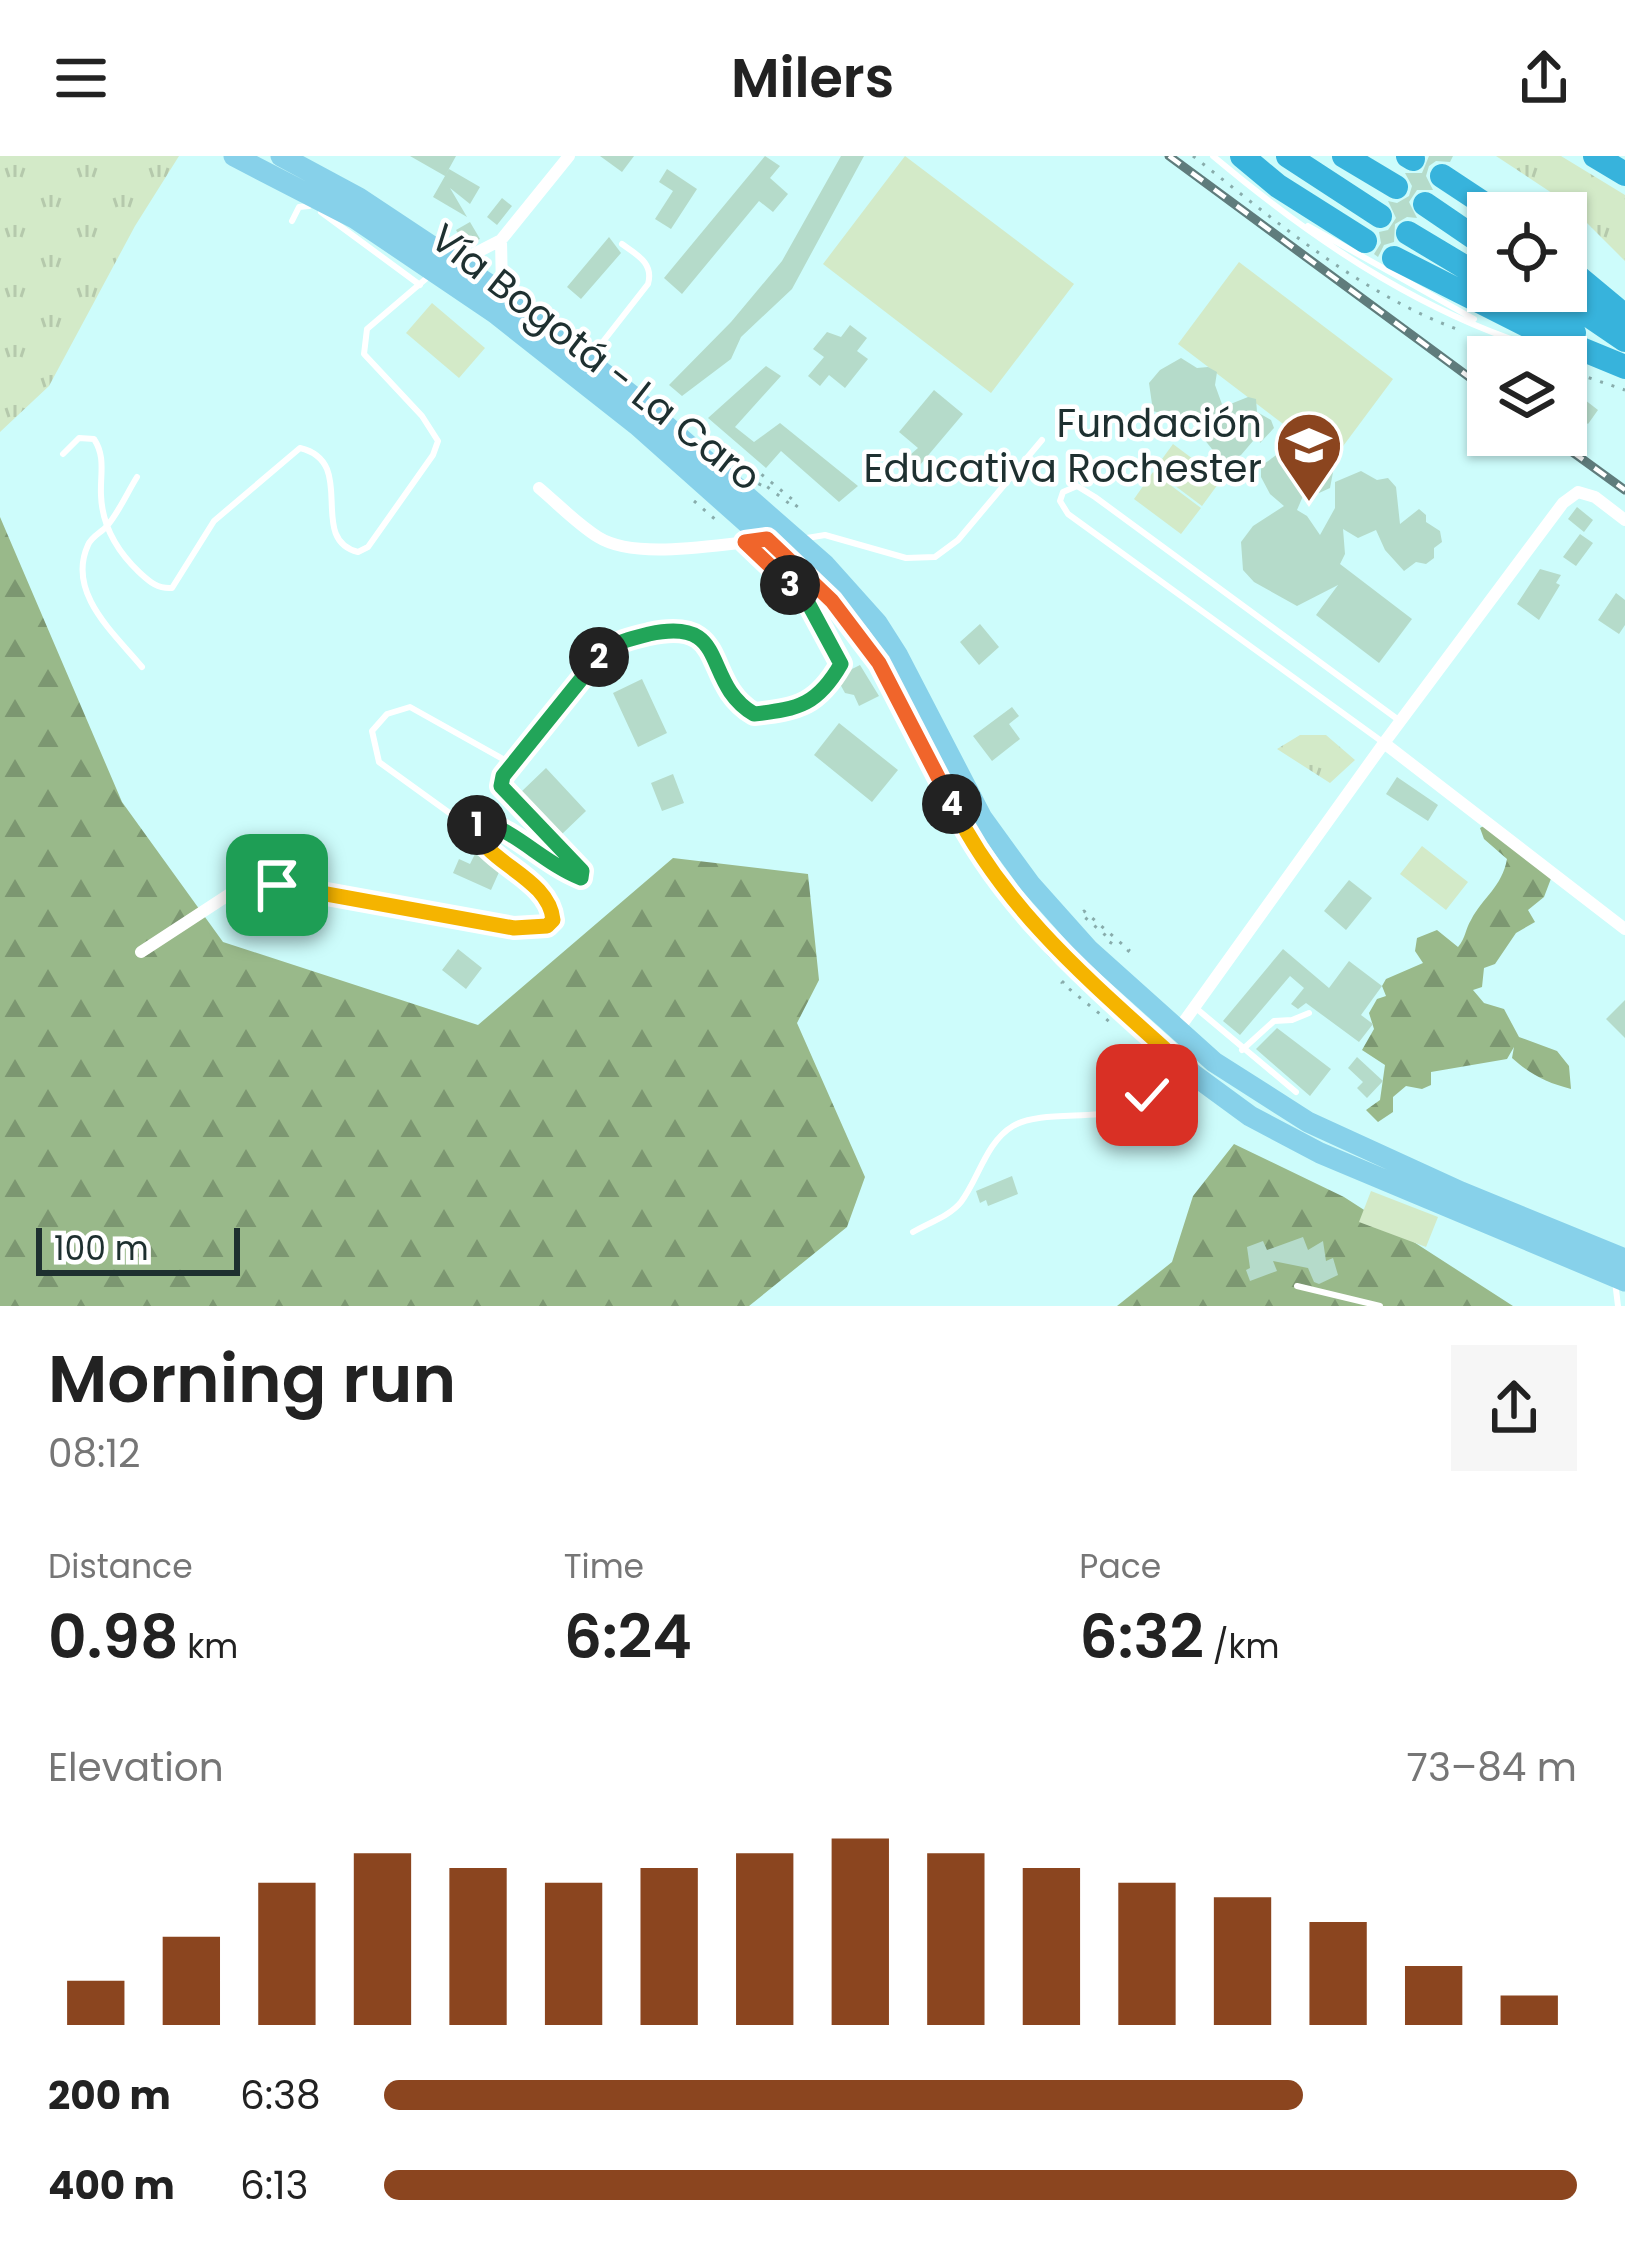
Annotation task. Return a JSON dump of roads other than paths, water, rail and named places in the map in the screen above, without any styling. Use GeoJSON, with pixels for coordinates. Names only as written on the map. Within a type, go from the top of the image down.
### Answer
{"type":"FeatureCollection","features":[{"type":"Feature","properties":{"kind":"highway"},"geometry":{"type":"LineString","coordinates":[[1242,156],[1278,186],[1365,241]]}},
{"type":"Feature","properties":{"kind":"highway"},"geometry":{"type":"LineString","coordinates":[[1288,156],[1380,216]]}},
{"type":"Feature","properties":{"kind":"highway"},"geometry":{"type":"LineString","coordinates":[[1344,156],[1396,187]]}},
{"type":"Feature","properties":{"kind":"highway"},"geometry":{"type":"LineString","coordinates":[[1595,156],[1625,174]]}},
{"type":"Feature","properties":{"kind":"highway"},"geometry":{"type":"LineString","coordinates":[[1442,176],[1467,193]]}},
{"type":"Feature","properties":{"kind":"highway"},"geometry":{"type":"LineString","coordinates":[[1425,204],[1467,233]]}},
{"type":"Feature","properties":{"kind":"highway"},"geometry":{"type":"LineString","coordinates":[[1408,233],[1467,268]]}},
{"type":"Feature","properties":{"kind":"highway"},"geometry":{"type":"LineString","coordinates":[[1394,258],[1523,324],[1625,367]]}},
{"type":"Feature","properties":{"kind":"highway"},"geometry":{"type":"LineString","coordinates":[[1587,284],[1625,316]]}},
{"type":"Feature","properties":{"kind":"highway"},"geometry":{"type":"LineString","coordinates":[[1537,312],[1625,367]]}},
{"type":"Feature","properties":{"kind":"highway"},"geometry":{"type":"LineString","coordinates":[[1584,312],[1625,340]]}},
{"type":"Feature","properties":{"kind":"main road","name":"Vía Bogotá - La Caro"},"geometry":{"type":"LineString","coordinates":[[234,156],[318,197],[591,388],[756,541],[832,601],[879,663],[958,818],[996,878],[1065,958],[1172,1041],[1308,1122],[1480,1200],[1622,1273]]}},
{"type":"Feature","properties":{"kind":"main road","name":"Vía Bogotá - La Caro"},"geometry":{"type":"LineString","coordinates":[[281,156],[359,198],[502,292],[799,539],[877,623],[982,818],[1030,884],[1172,1041]]}},
{"type":"Feature","properties":{"kind":"street"},"geometry":{"type":"LineString","coordinates":[[458,262],[501,240],[569,156]]}},
{"type":"Feature","properties":{"kind":"street"},"geometry":{"type":"LineString","coordinates":[[501,240],[502,292]]}},
{"type":"Feature","properties":{"kind":"street"},"geometry":{"type":"LineString","coordinates":[[141,952],[242,886],[277,885],[514,928],[547,926],[553,920],[545,896],[490,850],[475,831],[482,822],[491,824],[547,863],[578,878],[583,875],[501,786],[503,776],[607,648],[675,628],[698,634],[711,650],[734,702],[754,714],[794,708],[826,691],[841,664],[807,601],[756,541],[653,549],[616,544],[599,539],[539,488]]}},
{"type":"Feature","properties":{"kind":"street"},"geometry":{"type":"LineString","coordinates":[[1172,1041],[1384,743],[1563,503],[1578,492],[1594,497],[1625,520]]}},
{"type":"Feature","properties":{"kind":"street"},"geometry":{"type":"LineString","coordinates":[[1384,743],[1625,928]]}},
{"type":"Feature","properties":{"kind":"lane"},"geometry":{"type":"LineString","coordinates":[[1213,156],[1269,203],[1367,271],[1435,307],[1503,335],[1625,367]]}},
{"type":"Feature","properties":{"kind":"lane"},"geometry":{"type":"LineString","coordinates":[[63,454],[79,438],[94,439],[102,451],[100,499],[106,527],[125,559],[152,584],[172,588],[214,521],[300,448],[322,460],[329,471],[333,519],[343,547],[358,552],[368,547],[438,441],[422,416],[364,354],[367,329],[428,278],[313,207],[299,207],[292,221]]}},
{"type":"Feature","properties":{"kind":"lane"},"geometry":{"type":"LineString","coordinates":[[588,361],[648,284],[647,263],[622,244]]}},
{"type":"Feature","properties":{"kind":"lane"},"geometry":{"type":"LineString","coordinates":[[799,539],[825,535],[906,558],[935,557],[958,540],[1042,440]]}},
{"type":"Feature","properties":{"kind":"lane"},"geometry":{"type":"LineString","coordinates":[[137,478],[106,527],[90,540],[82,579],[96,613],[142,667]]}},
{"type":"Feature","properties":{"kind":"lane"},"geometry":{"type":"LineString","coordinates":[[1384,743],[1068,514],[1060,501],[1063,492],[1077,486],[1095,497],[1400,721]]}},
{"type":"Feature","properties":{"kind":"lane"},"geometry":{"type":"LineString","coordinates":[[475,831],[391,773],[374,752],[371,731],[387,714],[410,707],[513,765]]}},
{"type":"Feature","properties":{"kind":"lane"},"geometry":{"type":"LineString","coordinates":[[1194,1007],[1296,1092]]}},
{"type":"Feature","properties":{"kind":"lane"},"geometry":{"type":"LineString","coordinates":[[1242,1050],[1274,1021],[1309,1013]]}},
{"type":"Feature","properties":{"kind":"lane"},"geometry":{"type":"LineString","coordinates":[[913,1232],[957,1208],[995,1139],[1010,1128],[1027,1119],[1133,1108],[1147,1095],[1172,1041]]}},
{"type":"Feature","properties":{"kind":"lane"},"geometry":{"type":"LineString","coordinates":[[1618,1306],[1622,1273]]}},
{"type":"Feature","properties":{"kind":"lane"},"geometry":{"type":"LineString","coordinates":[[1297,1286],[1380,1306]]}},
{"type":"Feature","properties":{"kind":"railway"},"geometry":{"type":"LineString","coordinates":[[1169,156],[1467,376]]}},
{"type":"Feature","properties":{"kind":"railway"},"geometry":{"type":"LineString","coordinates":[[1578,456],[1625,490]]}},
{"type":"Feature","properties":{"kind":"place","name":"Fundación Educativa Rochester"},"geometry":{"type":"Point","coordinates":[1309,504]}}]}
